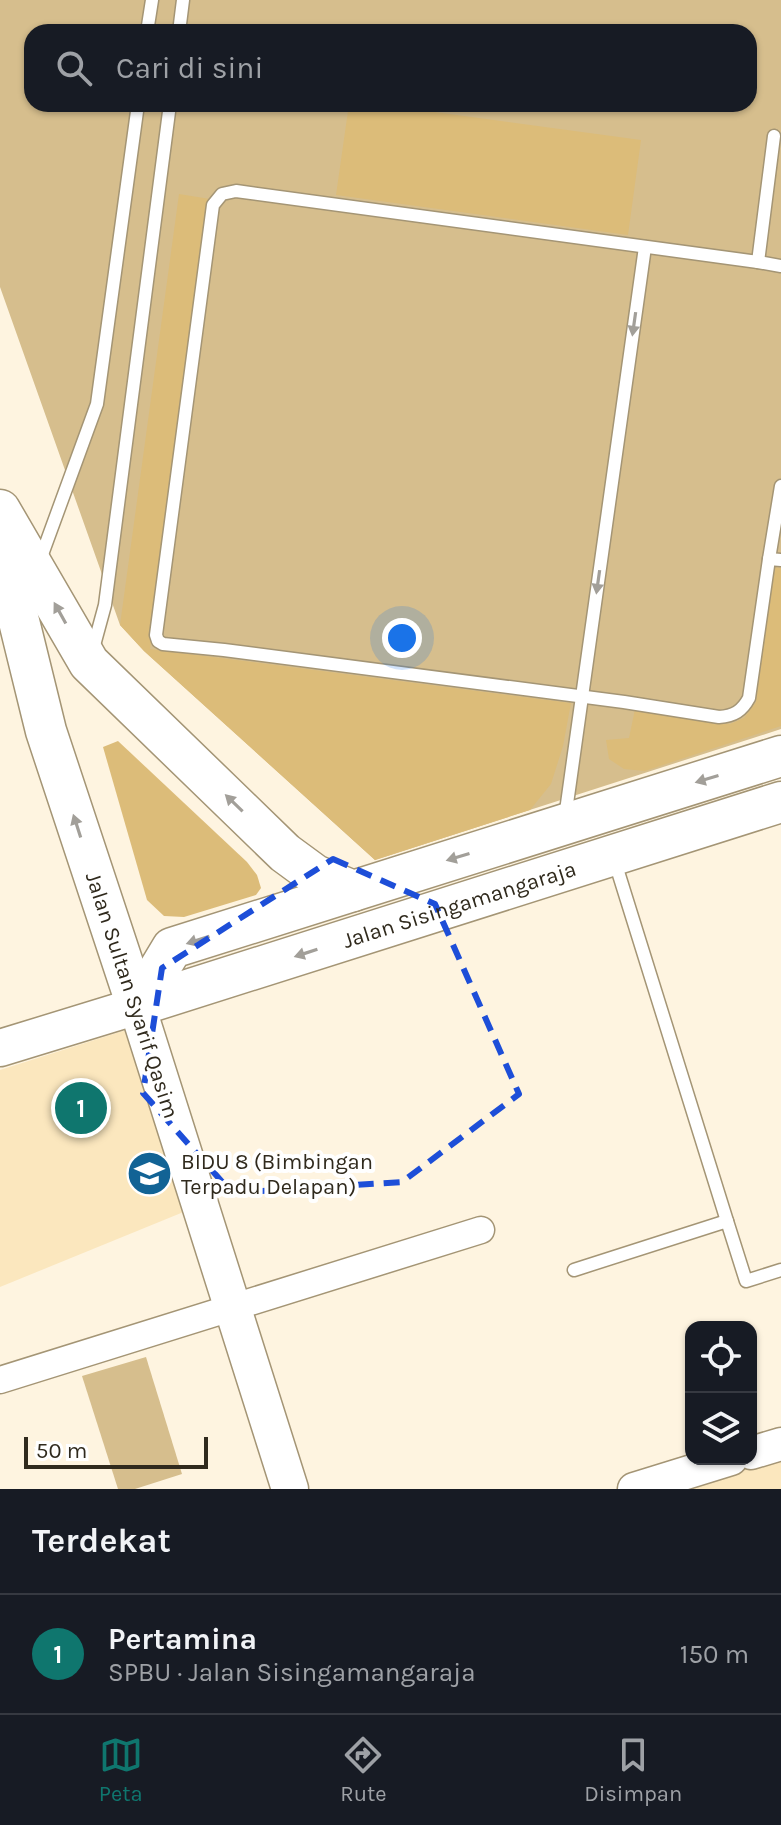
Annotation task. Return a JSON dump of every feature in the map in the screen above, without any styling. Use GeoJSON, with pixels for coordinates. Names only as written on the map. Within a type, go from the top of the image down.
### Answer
{"type":"FeatureCollection","features":[{"type":"Feature","properties":{"kind":"main road","name":"Jalan Sisingamangaraja"},"geometry":{"type":"LineString","coordinates":[[0,510],[89,663],[285,853],[315,875],[353,891]]}},
{"type":"Feature","properties":{"kind":"main road","name":"Jalan Sultan Syarif Qasim"},"geometry":{"type":"LineString","coordinates":[[0,544],[46,731],[290,1489]]}},
{"type":"Feature","properties":{"kind":"main road","name":"Jalan Sisingamangaraja"},"geometry":{"type":"LineString","coordinates":[[137,1006],[172,948],[781,756]]}},
{"type":"Feature","properties":{"kind":"main road","name":"Jalan Sisingamangaraja"},"geometry":{"type":"LineString","coordinates":[[0,1048],[781,802]]}},
{"type":"Feature","properties":{"kind":"street"},"geometry":{"type":"LineString","coordinates":[[0,1380],[481,1230]]}},
{"type":"Feature","properties":{"kind":"street"},"geometry":{"type":"LineString","coordinates":[[757,1451],[781,1444]]}},
{"type":"Feature","properties":{"kind":"street"},"geometry":{"type":"LineString","coordinates":[[634,1489],[712,1465]]}},
{"type":"Feature","properties":{"kind":"lane"},"geometry":{"type":"LineString","coordinates":[[148,24],[152,0]]}},
{"type":"Feature","properties":{"kind":"lane"},"geometry":{"type":"LineString","coordinates":[[180,24],[183,0]]}},
{"type":"Feature","properties":{"kind":"lane"},"geometry":{"type":"LineString","coordinates":[[36,570],[97,404],[137,112]]}},
{"type":"Feature","properties":{"kind":"lane"},"geometry":{"type":"LineString","coordinates":[[89,663],[105,605],[169,112]]}},
{"type":"Feature","properties":{"kind":"lane"},"geometry":{"type":"LineString","coordinates":[[758,262],[774,136]]}},
{"type":"Feature","properties":{"kind":"lane"},"geometry":{"type":"LineString","coordinates":[[781,266],[236,191],[222,194],[213,205],[156,635],[163,644],[730,716],[739,712],[749,698],[775,560],[781,486]]}},
{"type":"Feature","properties":{"kind":"lane"},"geometry":{"type":"LineString","coordinates":[[564,824],[645,247]]}},
{"type":"Feature","properties":{"kind":"lane"},"geometry":{"type":"LineString","coordinates":[[613,855],[746,1281],[781,1270]]}},
{"type":"Feature","properties":{"kind":"lane"},"geometry":{"type":"LineString","coordinates":[[574,1270],[727,1221]]}},
{"type":"Feature","properties":{"kind":"highlighted area"},"geometry":{"type":"Polygon","coordinates":[[[333,859],[435,904],[519,1094],[402,1182],[232,1193],[143,1093],[162,968],[333,859]]]}},
{"type":"Feature","properties":{"kind":"shaded area"},"geometry":{"type":"Polygon","coordinates":[[[0,0],[781,0],[781,729],[375,860],[144,651],[120,625],[0,287],[0,0]]]}},
{"type":"Feature","properties":{"kind":"shaded area"},"geometry":{"type":"Polygon","coordinates":[[[348,112],[435,112],[641,140],[628,235],[336,195],[348,112]]]}},
{"type":"Feature","properties":{"kind":"shaded area"},"geometry":{"type":"Polygon","coordinates":[[[179,194],[210,199],[150,649],[571,703],[563,746],[551,784],[530,810],[375,860],[144,651],[120,625],[179,194]]]}},
{"type":"Feature","properties":{"kind":"shaded area"},"geometry":{"type":"Polygon","coordinates":[[[774,567],[781,568],[781,726],[645,771],[624,769],[609,759],[606,740],[629,738],[635,709],[730,724],[744,718],[756,702],[774,567]]]}},
{"type":"Feature","properties":{"kind":"shaded area"},"geometry":{"type":"Polygon","coordinates":[[[118,741],[247,862],[257,875],[261,888],[256,895],[184,917],[164,916],[147,900],[103,747],[118,741]]]}},
{"type":"Feature","properties":{"kind":"shaded area"},"geometry":{"type":"Polygon","coordinates":[[[126,1030],[186,1211],[0,1287],[0,1070],[126,1030]]]}},
{"type":"Feature","properties":{"kind":"shaded area"},"geometry":{"type":"Polygon","coordinates":[[[146,1357],[182,1474],[135,1489],[118,1489],[82,1376],[146,1357]]]}},
{"type":"Feature","properties":{"kind":"shaded area"},"geometry":{"type":"Polygon","coordinates":[[[781,1446],[781,1489],[646,1489],[721,1465],[757,1465],[757,1454],[781,1446]]]}},
{"type":"Feature","properties":{"kind":"place","name":"Pertamina"},"geometry":{"type":"Point","coordinates":[81,1108]}},
{"type":"Feature","properties":{"kind":"place","name":"BIDU 8 (Bimbingan Terpadu Delapan)"},"geometry":{"type":"Point","coordinates":[150,1174]}}]}
